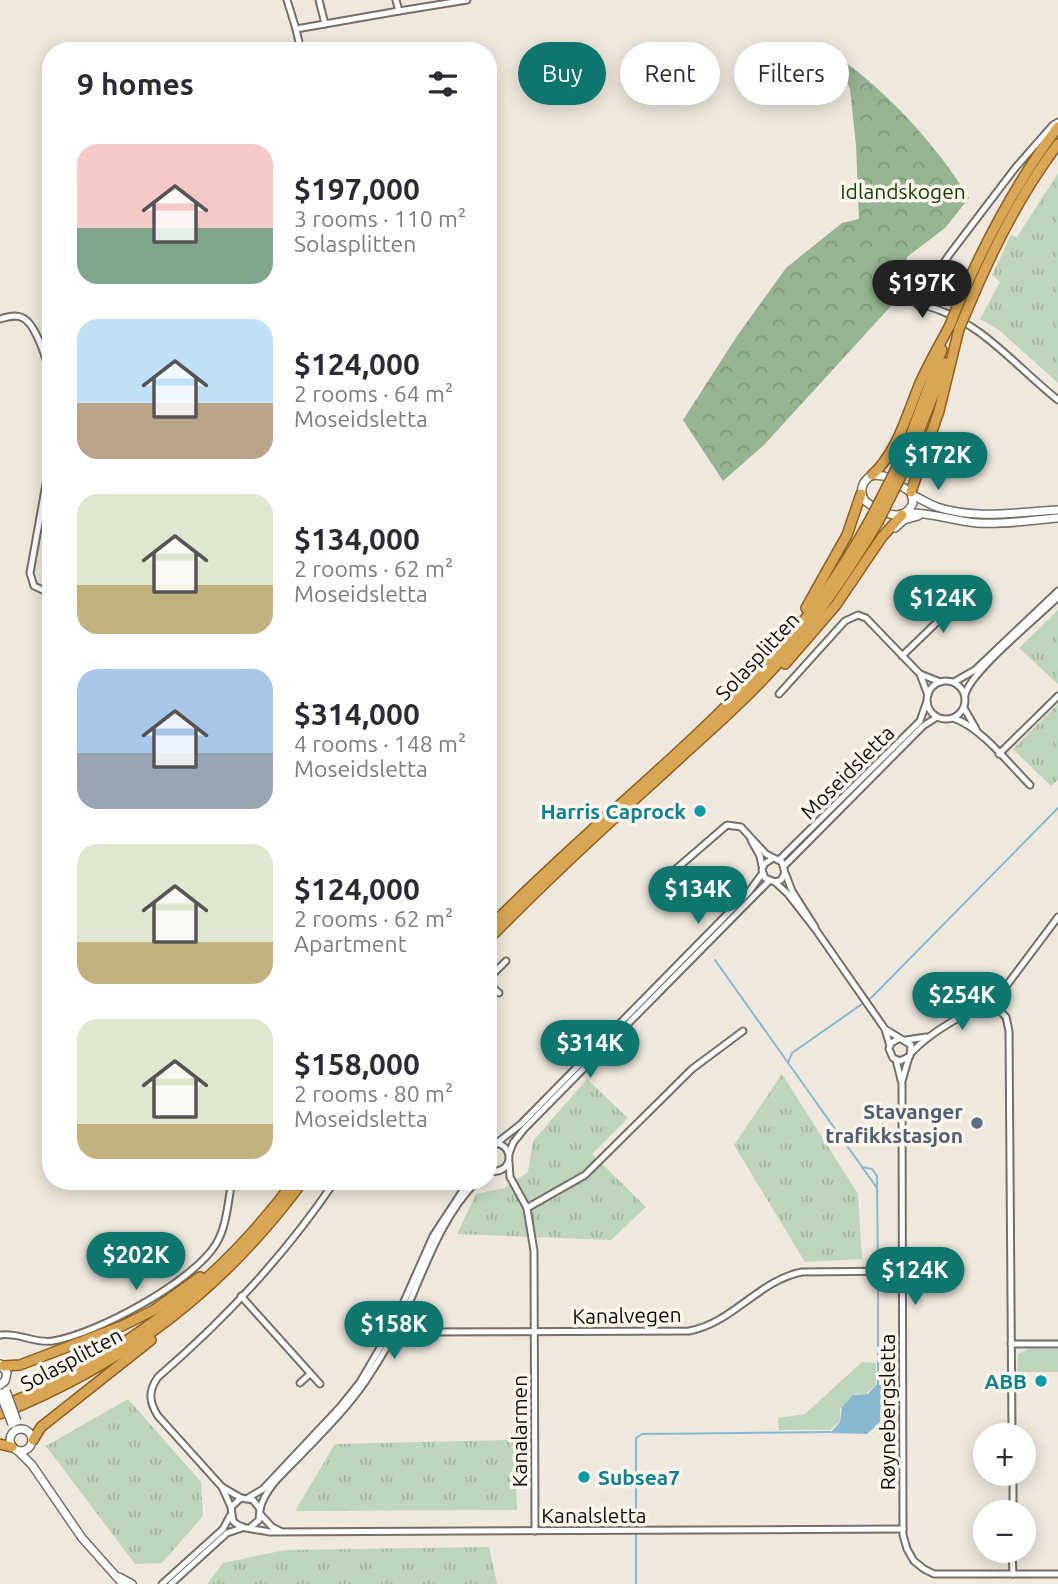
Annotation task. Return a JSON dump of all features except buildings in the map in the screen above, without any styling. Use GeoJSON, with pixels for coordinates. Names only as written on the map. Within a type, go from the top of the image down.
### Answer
{"type":"FeatureCollection","features":[{"type":"Feature","properties":{"kind":"highway"},"geometry":{"type":"LineString","coordinates":[[911,494],[939,411],[959,302],[991,233],[1020,181],[1058,124]]}},
{"type":"Feature","properties":{"kind":"highway"},"geometry":{"type":"LineString","coordinates":[[872,475],[887,457],[921,382],[968,308],[1009,220],[1058,144]]}},
{"type":"Feature","properties":{"kind":"highway","name":"Solasplitten"},"geometry":{"type":"LineString","coordinates":[[497,931],[739,703],[816,618],[842,581],[900,470],[955,327]]}},
{"type":"Feature","properties":{"kind":"highway"},"geometry":{"type":"LineString","coordinates":[[767,665],[824,578],[847,535],[862,494]]}},
{"type":"Feature","properties":{"kind":"highway"},"geometry":{"type":"LineString","coordinates":[[739,703],[748,699],[805,642],[836,605],[887,530],[904,514]]}},
{"type":"Feature","properties":{"kind":"highway","name":"Solasplitten"},"geometry":{"type":"LineString","coordinates":[[497,920],[767,665],[810,613],[874,520]]}},
{"type":"Feature","properties":{"kind":"highway","name":"Solasplitten"},"geometry":{"type":"LineString","coordinates":[[0,1406],[79,1371],[131,1338],[181,1300],[240,1246],[287,1190]]}},
{"type":"Feature","properties":{"kind":"highway","name":"Solasplitten"},"geometry":{"type":"LineString","coordinates":[[0,1414],[45,1395],[105,1364],[187,1306],[247,1250],[296,1190]]}},
{"type":"Feature","properties":{"kind":"highway"},"geometry":{"type":"LineString","coordinates":[[2,1365],[12,1366],[32,1361],[140,1317],[186,1287],[240,1246]]}},
{"type":"Feature","properties":{"kind":"highway"},"geometry":{"type":"LineString","coordinates":[[32,1443],[41,1427],[166,1328],[187,1306]]}},
{"type":"Feature","properties":{"kind":"highway"},"geometry":{"type":"LineString","coordinates":[[0,1444],[15,1449]]}},
{"type":"Feature","properties":{"kind":"street"},"geometry":{"type":"LineString","coordinates":[[287,0],[299,42]]}},
{"type":"Feature","properties":{"kind":"street"},"geometry":{"type":"LineString","coordinates":[[319,0],[325,24]]}},
{"type":"Feature","properties":{"kind":"street"},"geometry":{"type":"LineString","coordinates":[[396,0],[399,11]]}},
{"type":"Feature","properties":{"kind":"street"},"geometry":{"type":"LineString","coordinates":[[296,29],[467,0]]}},
{"type":"Feature","properties":{"kind":"street"},"geometry":{"type":"LineString","coordinates":[[1058,124],[1053,125],[1025,155],[949,254],[927,288],[919,289],[915,297],[917,303],[944,310],[986,335],[1058,400]]}},
{"type":"Feature","properties":{"kind":"street"},"geometry":{"type":"LineString","coordinates":[[927,288],[944,310]]}},
{"type":"Feature","properties":{"kind":"street"},"geometry":{"type":"LineString","coordinates":[[927,306],[933,302],[934,297]]}},
{"type":"Feature","properties":{"kind":"street"},"geometry":{"type":"LineString","coordinates":[[0,319],[17,317],[27,321],[42,349]]}},
{"type":"Feature","properties":{"kind":"street"},"geometry":{"type":"LineString","coordinates":[[1058,510],[975,514],[936,506],[884,476],[872,475],[863,483],[862,494],[869,504],[891,515],[925,513],[992,524],[1058,519]]}},
{"type":"Feature","properties":{"kind":"street"},"geometry":{"type":"LineString","coordinates":[[904,514],[913,503],[911,494]]}},
{"type":"Feature","properties":{"kind":"street"},"geometry":{"type":"LineString","coordinates":[[42,506],[30,573],[34,586],[42,590]]}},
{"type":"Feature","properties":{"kind":"street"},"geometry":{"type":"LineString","coordinates":[[875,550],[904,520],[936,516]]}},
{"type":"Feature","properties":{"kind":"street"},"geometry":{"type":"LineString","coordinates":[[779,694],[851,617],[858,615],[866,618],[920,674],[940,682],[954,682],[975,670],[1058,591]]}},
{"type":"Feature","properties":{"kind":"street"},"geometry":{"type":"LineString","coordinates":[[902,656],[964,596]]}},
{"type":"Feature","properties":{"kind":"street"},"geometry":{"type":"LineString","coordinates":[[977,732],[964,708],[967,687],[978,673],[1058,597]]}},
{"type":"Feature","properties":{"kind":"street"},"geometry":{"type":"LineString","coordinates":[[920,674],[928,698],[928,707],[937,717],[953,718],[977,732],[1030,785]]}},
{"type":"Feature","properties":{"kind":"street"},"geometry":{"type":"LineString","coordinates":[[928,698],[940,682]]}},
{"type":"Feature","properties":{"kind":"street"},"geometry":{"type":"LineString","coordinates":[[954,682],[965,695]]}},
{"type":"Feature","properties":{"kind":"street"},"geometry":{"type":"LineString","coordinates":[[999,754],[1058,696]]}},
{"type":"Feature","properties":{"kind":"street","name":"Moseidsletta"},"geometry":{"type":"LineString","coordinates":[[776,859],[920,721],[928,698]]}},
{"type":"Feature","properties":{"kind":"street"},"geometry":{"type":"LineString","coordinates":[[953,718],[964,708]]}},
{"type":"Feature","properties":{"kind":"street","name":"Moseidsletta"},"geometry":{"type":"LineString","coordinates":[[784,866],[923,726],[937,717]]}},
{"type":"Feature","properties":{"kind":"street"},"geometry":{"type":"LineString","coordinates":[[654,888],[720,828],[737,825],[784,866],[792,891],[816,930],[885,1029],[891,1056],[896,1060],[904,1060],[926,1037],[975,1010],[986,1006],[996,1007],[1006,1017],[1009,1031],[1012,1423]]}},
{"type":"Feature","properties":{"kind":"street"},"geometry":{"type":"LineString","coordinates":[[748,834],[761,856],[762,870],[788,894],[816,930]]}},
{"type":"Feature","properties":{"kind":"street"},"geometry":{"type":"LineString","coordinates":[[509,1154],[498,1142],[521,1124],[748,893],[766,861],[776,859]]}},
{"type":"Feature","properties":{"kind":"street"},"geometry":{"type":"LineString","coordinates":[[509,1154],[513,1143],[525,1128],[772,882],[781,880],[785,873]]}},
{"type":"Feature","properties":{"kind":"street"},"geometry":{"type":"LineString","coordinates":[[996,1007],[1004,989],[1058,917]]}},
{"type":"Feature","properties":{"kind":"street"},"geometry":{"type":"LineString","coordinates":[[497,971],[506,961]]}},
{"type":"Feature","properties":{"kind":"street"},"geometry":{"type":"LineString","coordinates":[[885,1029],[911,1045],[911,1054]]}},
{"type":"Feature","properties":{"kind":"street"},"geometry":{"type":"LineString","coordinates":[[527,1208],[585,1175],[692,1069],[743,1031]]}},
{"type":"Feature","properties":{"kind":"street"},"geometry":{"type":"LineString","coordinates":[[890,1046],[894,1041],[926,1037]]}},
{"type":"Feature","properties":{"kind":"street","name":"Røynebergsletta"},"geometry":{"type":"LineString","coordinates":[[902,1084],[911,1054]]}},
{"type":"Feature","properties":{"kind":"street","name":"Røynebergsletta"},"geometry":{"type":"LineString","coordinates":[[896,1060],[902,1084],[903,1529]]}},
{"type":"Feature","properties":{"kind":"street","name":"Kanalarmen"},"geometry":{"type":"LineString","coordinates":[[509,1154],[510,1177],[527,1208],[534,1251],[535,1531]]}},
{"type":"Feature","properties":{"kind":"street"},"geometry":{"type":"LineString","coordinates":[[497,1170],[504,1169],[509,1162]]}},
{"type":"Feature","properties":{"kind":"street","name":"Kanalarmen"},"geometry":{"type":"LineString","coordinates":[[497,1173],[514,1183]]}},
{"type":"Feature","properties":{"kind":"street"},"geometry":{"type":"LineString","coordinates":[[0,1335],[40,1342],[58,1340],[113,1319],[162,1292],[200,1262],[216,1244],[230,1190]]}},
{"type":"Feature","properties":{"kind":"street"},"geometry":{"type":"LineString","coordinates":[[162,1584],[223,1529],[230,1516],[231,1507],[222,1487],[158,1416],[150,1403],[152,1385],[201,1339],[295,1238],[329,1190]]}},
{"type":"Feature","properties":{"kind":"street"},"geometry":{"type":"LineString","coordinates":[[231,1507],[263,1489],[360,1382],[394,1324],[433,1237],[463,1190]]}},
{"type":"Feature","properties":{"kind":"street"},"geometry":{"type":"LineString","coordinates":[[171,1584],[227,1533],[255,1524],[267,1491],[364,1384],[403,1316],[437,1239],[468,1190]]}},
{"type":"Feature","properties":{"kind":"street","name":"Kanalvegen"},"geometry":{"type":"LineString","coordinates":[[534,1332],[700,1329],[720,1320],[768,1285],[789,1274],[901,1271]]}},
{"type":"Feature","properties":{"kind":"street"},"geometry":{"type":"LineString","coordinates":[[241,1296],[320,1384]]}},
{"type":"Feature","properties":{"kind":"street"},"geometry":{"type":"LineString","coordinates":[[412,1332],[534,1332]]}},
{"type":"Feature","properties":{"kind":"street"},"geometry":{"type":"LineString","coordinates":[[1011,1344],[1058,1344]]}},
{"type":"Feature","properties":{"kind":"street"},"geometry":{"type":"LineString","coordinates":[[2,1365],[7,1373],[3,1387],[16,1427],[10,1440],[15,1449],[32,1465],[82,1538],[122,1584]]}},
{"type":"Feature","properties":{"kind":"street"},"geometry":{"type":"LineString","coordinates":[[300,1383],[310,1374]]}},
{"type":"Feature","properties":{"kind":"street"},"geometry":{"type":"LineString","coordinates":[[16,1427],[29,1431],[35,1462],[54,1499]]}},
{"type":"Feature","properties":{"kind":"street"},"geometry":{"type":"LineString","coordinates":[[15,1449],[25,1451],[32,1443]]}},
{"type":"Feature","properties":{"kind":"street"},"geometry":{"type":"LineString","coordinates":[[222,1487],[253,1500],[272,1527],[286,1533]]}},
{"type":"Feature","properties":{"kind":"street"},"geometry":{"type":"LineString","coordinates":[[230,1516],[242,1528]]}},
{"type":"Feature","properties":{"kind":"street","name":"Kanalsletta"},"geometry":{"type":"LineString","coordinates":[[251,1527],[286,1533],[903,1529]]}},
{"type":"Feature","properties":{"kind":"street"},"geometry":{"type":"LineString","coordinates":[[903,1529],[904,1541],[911,1557],[929,1572],[1058,1574]]}},
{"type":"Feature","properties":{"kind":"street"},"geometry":{"type":"LineString","coordinates":[[1013,1563],[1013,1574]]}},
{"type":"Feature","properties":{"kind":"street"},"geometry":{"type":"LineString","coordinates":[[116,1575],[132,1584]]}},
{"type":"Feature","properties":{"kind":"green space","name":"Idlandskogen"},"geometry":{"type":"Polygon","coordinates":[[[849,65],[909,119],[969,198],[945,228],[907,257],[901,292],[891,306],[764,445],[723,481],[683,420],[737,336],[786,268],[842,223],[859,219],[856,145],[849,65]]]}},
{"type":"Feature","properties":{"kind":"green space"},"geometry":{"type":"Polygon","coordinates":[[[1058,173],[1058,383],[999,330],[980,319],[1000,282],[992,275],[1011,235],[1017,237],[1058,173]]]}},
{"type":"Feature","properties":{"kind":"green space"},"geometry":{"type":"Polygon","coordinates":[[[1058,610],[1058,684],[1019,648],[1058,610]]]}},
{"type":"Feature","properties":{"kind":"green space"},"geometry":{"type":"Polygon","coordinates":[[[1058,704],[1058,780],[1051,786],[1013,749],[1058,704]]]}},
{"type":"Feature","properties":{"kind":"green space"},"geometry":{"type":"Polygon","coordinates":[[[782,1074],[858,1194],[862,1259],[805,1262],[734,1145],[782,1074]]]}},
{"type":"Feature","properties":{"kind":"green space"},"geometry":{"type":"Polygon","coordinates":[[[587,1079],[628,1118],[592,1154],[646,1207],[611,1240],[457,1234],[476,1194],[504,1188],[528,1172],[533,1141],[587,1079]]]}},
{"type":"Feature","properties":{"kind":"green space"},"geometry":{"type":"Polygon","coordinates":[[[1028,1349],[1058,1349],[1058,1372],[1017,1372],[1018,1354],[1028,1349]]]}},
{"type":"Feature","properties":{"kind":"green space"},"geometry":{"type":"Polygon","coordinates":[[[862,1362],[876,1363],[876,1384],[866,1394],[855,1394],[840,1409],[840,1421],[830,1430],[779,1430],[778,1418],[805,1414],[862,1362]]]}},
{"type":"Feature","properties":{"kind":"green space"},"geometry":{"type":"Polygon","coordinates":[[[128,1399],[201,1482],[203,1516],[162,1563],[135,1564],[46,1446],[128,1399]]]}},
{"type":"Feature","properties":{"kind":"green space"},"geometry":{"type":"Polygon","coordinates":[[[514,1440],[517,1510],[295,1511],[335,1444],[514,1440]]]}},
{"type":"Feature","properties":{"kind":"green space"},"geometry":{"type":"Polygon","coordinates":[[[489,1547],[497,1584],[207,1584],[223,1563],[285,1550],[489,1547]]]}},
{"type":"Feature","properties":{"kind":"water"},"geometry":{"type":"Polygon","coordinates":[[[876,1385],[881,1385],[880,1422],[867,1434],[830,1433],[840,1422],[842,1407],[853,1395],[868,1394],[876,1385]]]}},
{"type":"Feature","properties":{"kind":"waterway"},"geometry":{"type":"LineString","coordinates":[[788,1063],[792,1053],[872,997],[1058,808]]}},
{"type":"Feature","properties":{"kind":"waterway"},"geometry":{"type":"LineString","coordinates":[[715,960],[877,1188],[878,1268]]}},
{"type":"Feature","properties":{"kind":"waterway"},"geometry":{"type":"LineString","coordinates":[[862,1167],[872,1169],[877,1176],[877,1187]]}},
{"type":"Feature","properties":{"kind":"waterway"},"geometry":{"type":"LineString","coordinates":[[878,1274],[878,1385]]}},
{"type":"Feature","properties":{"kind":"waterway"},"geometry":{"type":"LineString","coordinates":[[636,1584],[636,1438],[642,1434],[830,1432]]}},
{"type":"Feature","properties":{"kind":"place","name":"Harris Caprock"},"geometry":{"type":"Point","coordinates":[700,811]}},
{"type":"Feature","properties":{"kind":"place","name":"Stavanger trafikkstasjon"},"geometry":{"type":"Point","coordinates":[977,1123]}},
{"type":"Feature","properties":{"kind":"place","name":"ABB"},"geometry":{"type":"Point","coordinates":[1041,1381]}},
{"type":"Feature","properties":{"kind":"place","name":"Subsea7"},"geometry":{"type":"Point","coordinates":[584,1477]}}]}
